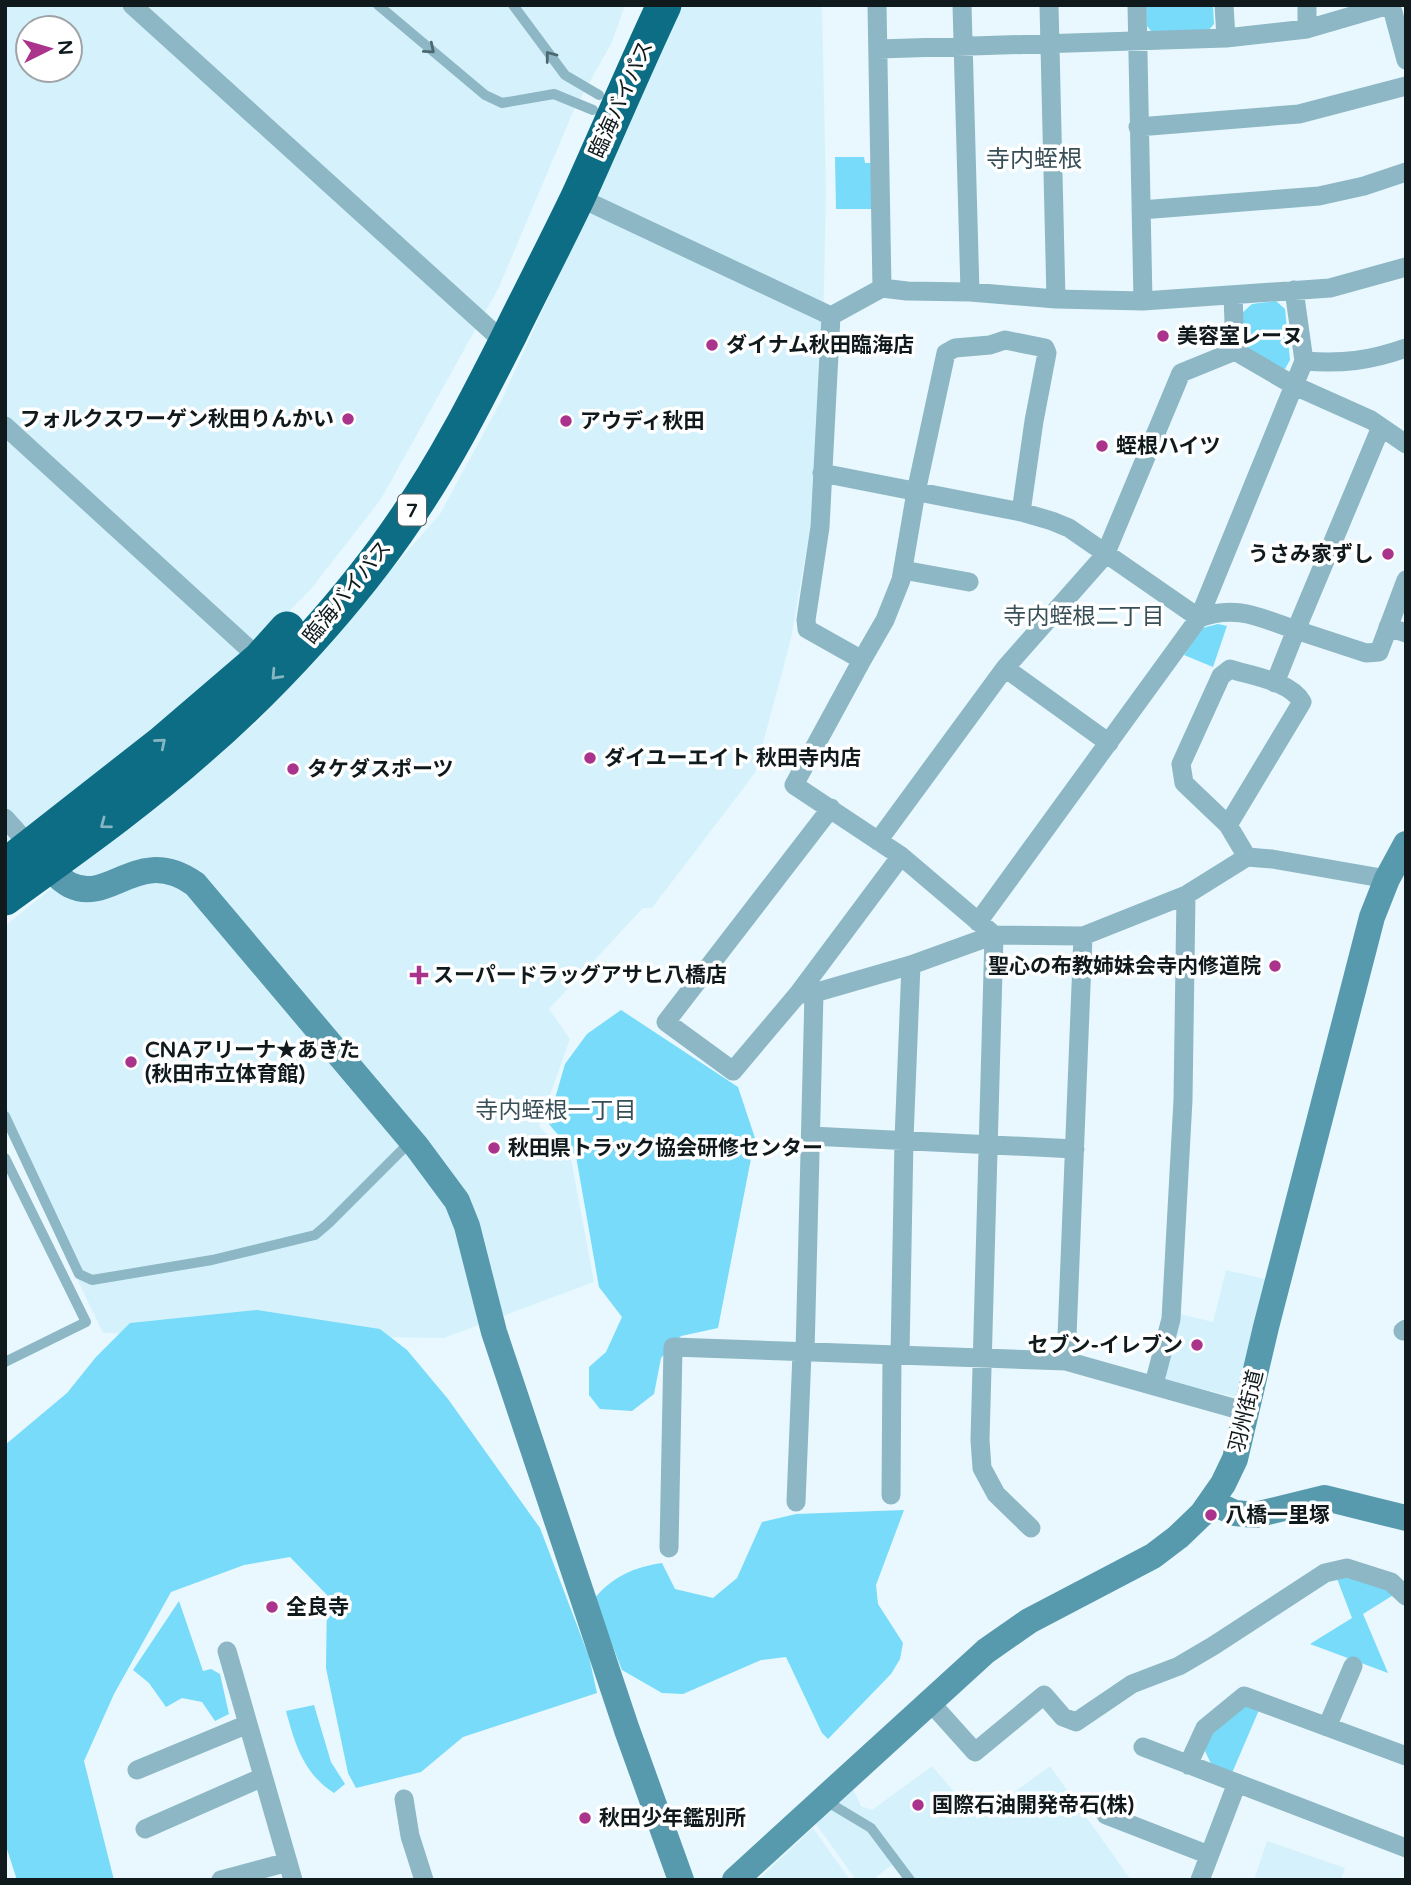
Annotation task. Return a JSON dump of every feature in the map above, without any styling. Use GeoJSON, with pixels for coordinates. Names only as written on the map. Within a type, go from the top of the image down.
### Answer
{"type":"FeatureCollection","features":[{"type":"Feature","properties":{"kind":"highway","name":"臨海バイパス"},"geometry":{"type":"LineString","coordinates":[[29,860],[133,803],[200,749],[275,678],[360,579],[406,519],[456,439],[596,103],[640,5]]}},
{"type":"Feature","properties":{"kind":"highway","name":"臨海バイパス"},"geometry":{"type":"LineString","coordinates":[[5,898],[29,860],[260,659],[312,601],[393,498],[458,393],[498,337],[578,197],[624,89],[664,5]]}},
{"type":"Feature","properties":{"kind":"street"},"geometry":{"type":"LineString","coordinates":[[132,5],[498,337]]}},
{"type":"Feature","properties":{"kind":"street"},"geometry":{"type":"LineString","coordinates":[[877,5],[882,288]]}},
{"type":"Feature","properties":{"kind":"street"},"geometry":{"type":"LineString","coordinates":[[962,5],[971,292]]}},
{"type":"Feature","properties":{"kind":"street"},"geometry":{"type":"LineString","coordinates":[[1049,5],[1056,299]]}},
{"type":"Feature","properties":{"kind":"street"},"geometry":{"type":"LineString","coordinates":[[1137,5],[1143,301]]}},
{"type":"Feature","properties":{"kind":"street"},"geometry":{"type":"LineString","coordinates":[[1224,5],[1227,38]]}},
{"type":"Feature","properties":{"kind":"street"},"geometry":{"type":"LineString","coordinates":[[1307,5],[1307,29]]}},
{"type":"Feature","properties":{"kind":"street"},"geometry":{"type":"LineString","coordinates":[[878,49],[1139,43],[1227,38],[1307,29],[1385,6],[1393,12],[1406,60]]}},
{"type":"Feature","properties":{"kind":"street"},"geometry":{"type":"LineString","coordinates":[[1138,127],[1299,114],[1406,86]]}},
{"type":"Feature","properties":{"kind":"street"},"geometry":{"type":"LineString","coordinates":[[1141,210],[1319,196],[1364,186],[1406,172]]}},
{"type":"Feature","properties":{"kind":"street"},"geometry":{"type":"LineString","coordinates":[[578,197],[831,316]]}},
{"type":"Feature","properties":{"kind":"street"},"geometry":{"type":"LineString","coordinates":[[831,316],[882,288],[1056,299],[1143,301],[1330,288],[1406,267]]}},
{"type":"Feature","properties":{"kind":"street"},"geometry":{"type":"LineString","coordinates":[[1031,1528],[996,1494],[982,1468],[980,1378],[984,1357],[988,1143],[986,929],[1109,743],[1199,618],[1304,361],[1294,290]]}},
{"type":"Feature","properties":{"kind":"street"},"geometry":{"type":"LineString","coordinates":[[1233,295],[1235,351]]}},
{"type":"Feature","properties":{"kind":"street"},"geometry":{"type":"LineString","coordinates":[[831,316],[820,527],[806,620],[807,629],[862,660]]}},
{"type":"Feature","properties":{"kind":"street"},"geometry":{"type":"LineString","coordinates":[[986,929],[901,856],[794,785],[885,620],[903,570],[916,492],[946,353],[955,348],[990,345],[1004,340],[1045,348],[1047,353],[1021,512]]}},
{"type":"Feature","properties":{"kind":"street"},"geometry":{"type":"LineString","coordinates":[[1304,361],[1339,364],[1387,355],[1406,348]]}},
{"type":"Feature","properties":{"kind":"street"},"geometry":{"type":"LineString","coordinates":[[1235,351],[1295,386],[1371,420],[1406,444]]}},
{"type":"Feature","properties":{"kind":"street"},"geometry":{"type":"LineString","coordinates":[[878,841],[1005,668],[1105,555],[1181,373],[1235,351]]}},
{"type":"Feature","properties":{"kind":"street"},"geometry":{"type":"LineString","coordinates":[[5,426],[260,659]]}},
{"type":"Feature","properties":{"kind":"street"},"geometry":{"type":"LineString","coordinates":[[1275,683],[1381,427]]}},
{"type":"Feature","properties":{"kind":"street"},"geometry":{"type":"LineString","coordinates":[[822,473],[1021,512],[1052,521],[1069,528],[1199,618]]}},
{"type":"Feature","properties":{"kind":"street"},"geometry":{"type":"LineString","coordinates":[[903,570],[969,582]]}},
{"type":"Feature","properties":{"kind":"street"},"geometry":{"type":"LineString","coordinates":[[1199,618],[1217,611],[1238,611],[1366,653],[1379,652],[1397,630],[1406,580]]}},
{"type":"Feature","properties":{"kind":"street"},"geometry":{"type":"LineString","coordinates":[[1005,668],[1109,743]]}},
{"type":"Feature","properties":{"kind":"street"},"geometry":{"type":"LineString","coordinates":[[1228,825],[1302,702],[1298,695],[1275,683],[1230,669],[1221,676],[1181,764],[1184,783],[1228,825],[1247,857]]}},
{"type":"Feature","properties":{"kind":"street"},"geometry":{"type":"LineString","coordinates":[[831,808],[666,1022],[733,1071],[806,994],[901,856]]}},
{"type":"Feature","properties":{"kind":"street"},"geometry":{"type":"LineString","coordinates":[[5,818],[29,860],[83,890],[95,890],[139,872],[157,870],[183,876],[195,884],[411,1140],[457,1201],[467,1226],[494,1332],[623,1718],[681,1880]]}},
{"type":"Feature","properties":{"kind":"street","name":"羽州街道"},"geometry":{"type":"LineString","coordinates":[[735,1880],[986,1651],[1029,1621],[1153,1556],[1178,1538],[1212,1502],[1234,1459],[1247,1412],[1266,1327],[1362,955],[1387,879],[1406,844]]}},
{"type":"Feature","properties":{"kind":"street"},"geometry":{"type":"LineString","coordinates":[[806,994],[911,965],[986,929],[1083,936],[1186,895],[1247,857],[1387,879]]}},
{"type":"Feature","properties":{"kind":"street"},"geometry":{"type":"LineString","coordinates":[[1154,1384],[1171,1319],[1183,1100],[1186,895]]}},
{"type":"Feature","properties":{"kind":"street"},"geometry":{"type":"LineString","coordinates":[[1066,1361],[1083,936]]}},
{"type":"Feature","properties":{"kind":"street"},"geometry":{"type":"LineString","coordinates":[[891,1495],[911,965]]}},
{"type":"Feature","properties":{"kind":"street"},"geometry":{"type":"LineString","coordinates":[[796,1502],[811,1136],[806,994]]}},
{"type":"Feature","properties":{"kind":"street"},"geometry":{"type":"LineString","coordinates":[[811,1136],[1075,1149]]}},
{"type":"Feature","properties":{"kind":"street"},"geometry":{"type":"LineString","coordinates":[[669,1548],[673,1347],[1066,1361],[1247,1412]]}},
{"type":"Feature","properties":{"kind":"street"},"geometry":{"type":"LineString","coordinates":[[1212,1502],[1235,1513],[1255,1515],[1325,1498],[1406,1518]]}},
{"type":"Feature","properties":{"kind":"street"},"geometry":{"type":"LineString","coordinates":[[931,1703],[975,1752],[1044,1695],[1063,1717],[1076,1722],[1132,1684],[1179,1666],[1213,1646],[1325,1573],[1347,1568],[1391,1582],[1406,1596]]}},
{"type":"Feature","properties":{"kind":"street"},"geometry":{"type":"LineString","coordinates":[[221,1880],[290,1871],[227,1651]]}},
{"type":"Feature","properties":{"kind":"street"},"geometry":{"type":"LineString","coordinates":[[1327,1727],[1353,1666]]}},
{"type":"Feature","properties":{"kind":"street"},"geometry":{"type":"LineString","coordinates":[[1188,1765],[1205,1728],[1244,1696],[1406,1756]]}},
{"type":"Feature","properties":{"kind":"street"},"geometry":{"type":"LineString","coordinates":[[137,1770],[248,1724]]}},
{"type":"Feature","properties":{"kind":"street"},"geometry":{"type":"LineString","coordinates":[[1143,1747],[1406,1848]]}},
{"type":"Feature","properties":{"kind":"street"},"geometry":{"type":"LineString","coordinates":[[145,1829],[263,1777]]}},
{"type":"Feature","properties":{"kind":"street"},"geometry":{"type":"LineString","coordinates":[[1200,1880],[1237,1783]]}},
{"type":"Feature","properties":{"kind":"street"},"geometry":{"type":"LineString","coordinates":[[404,1799],[410,1836],[424,1880]]}},
{"type":"Feature","properties":{"kind":"street"},"geometry":{"type":"LineString","coordinates":[[1106,1815],[1209,1855]]}},
{"type":"Feature","properties":{"kind":"lane"},"geometry":{"type":"LineString","coordinates":[[378,5],[485,95],[502,103],[554,94],[596,103]]}},
{"type":"Feature","properties":{"kind":"lane"},"geometry":{"type":"LineString","coordinates":[[513,5],[565,75],[596,103]]}},
{"type":"Feature","properties":{"kind":"lane"},"geometry":{"type":"LineString","coordinates":[[5,1116],[79,1274],[92,1280],[192,1264],[315,1235],[411,1140]]}},
{"type":"Feature","properties":{"kind":"lane"},"geometry":{"type":"LineString","coordinates":[[5,1158],[86,1322],[5,1362]]}},
{"type":"Feature","properties":{"kind":"lane"},"geometry":{"type":"LineString","coordinates":[[822,1798],[871,1828],[910,1880]]}},
{"type":"Feature","properties":{"kind":"shaded area"},"geometry":{"type":"Polygon","coordinates":[[[5,5],[625,5],[612,42],[573,112],[499,287],[381,499],[311,589],[225,677],[5,848],[5,5]]]}},
{"type":"Feature","properties":{"kind":"shaded area"},"geometry":{"type":"Polygon","coordinates":[[[682,5],[822,5],[826,193],[820,472],[791,639],[755,773],[652,908],[643,908],[549,1009],[570,1039],[539,1126],[571,1159],[594,1282],[444,1338],[103,1333],[5,1128],[5,926],[259,720],[440,514],[502,399],[682,5]]]}},
{"type":"Feature","properties":{"kind":"shaded area"},"geometry":{"type":"Polygon","coordinates":[[[1146,5],[1213,5],[1214,24],[1206,33],[1155,36],[1147,26],[1146,5]]]}},
{"type":"Feature","properties":{"kind":"shaded area"},"geometry":{"type":"Polygon","coordinates":[[[835,157],[864,157],[865,163],[871,163],[872,209],[836,209],[835,157]]]}},
{"type":"Feature","properties":{"kind":"shaded area"},"geometry":{"type":"Polygon","coordinates":[[[1276,301],[1285,309],[1290,360],[1285,369],[1267,364],[1245,345],[1241,314],[1252,304],[1276,301]]]}},
{"type":"Feature","properties":{"kind":"shaded area"},"geometry":{"type":"Polygon","coordinates":[[[1218,624],[1227,626],[1213,667],[1184,655],[1202,628],[1218,624]]]}},
{"type":"Feature","properties":{"kind":"shaded area"},"geometry":{"type":"Polygon","coordinates":[[[621,1010],[738,1087],[755,1138],[718,1328],[681,1336],[661,1358],[654,1394],[632,1411],[600,1409],[589,1395],[589,1367],[606,1352],[622,1317],[599,1287],[576,1156],[548,1123],[565,1064],[587,1034],[621,1010]]]}},
{"type":"Feature","properties":{"kind":"shaded area"},"geometry":{"type":"Polygon","coordinates":[[[1226,1270],[1269,1280],[1236,1397],[1160,1379],[1176,1313],[1213,1322],[1226,1270]]]}},
{"type":"Feature","properties":{"kind":"shaded area"},"geometry":{"type":"Polygon","coordinates":[[[257,1310],[380,1329],[407,1350],[448,1399],[540,1528],[589,1657],[597,1693],[463,1737],[421,1772],[356,1788],[348,1773],[326,1668],[327,1595],[290,1557],[244,1565],[171,1592],[114,1694],[84,1761],[114,1880],[17,1880],[5,1843],[5,1445],[67,1393],[96,1357],[130,1323],[257,1310]]]}},
{"type":"Feature","properties":{"kind":"shaded area"},"geometry":{"type":"Polygon","coordinates":[[[904,1510],[876,1585],[878,1604],[903,1643],[900,1659],[891,1674],[828,1739],[822,1733],[786,1657],[761,1660],[683,1694],[662,1693],[622,1670],[594,1599],[624,1574],[662,1563],[675,1589],[713,1598],[737,1578],[762,1522],[796,1514],[904,1510]]]}},
{"type":"Feature","properties":{"kind":"shaded area"},"geometry":{"type":"Polygon","coordinates":[[[1343,1575],[1378,1585],[1395,1594],[1363,1614],[1388,1673],[1310,1644],[1352,1618],[1336,1576],[1343,1575]]]}},
{"type":"Feature","properties":{"kind":"shaded area"},"geometry":{"type":"Polygon","coordinates":[[[179,1601],[203,1671],[211,1669],[220,1674],[229,1714],[215,1721],[202,1702],[182,1698],[166,1707],[149,1683],[133,1670],[179,1601]]]}},
{"type":"Feature","properties":{"kind":"shaded area"},"geometry":{"type":"Polygon","coordinates":[[[314,1705],[331,1762],[345,1784],[334,1793],[315,1777],[302,1757],[286,1711],[314,1705]]]}},
{"type":"Feature","properties":{"kind":"shaded area"},"geometry":{"type":"Polygon","coordinates":[[[1244,1705],[1259,1710],[1232,1773],[1212,1766],[1205,1751],[1208,1738],[1244,1705]]]}},
{"type":"Feature","properties":{"kind":"shaded area"},"geometry":{"type":"Polygon","coordinates":[[[932,1766],[977,1819],[1050,1766],[1131,1880],[914,1880],[900,1859],[872,1880],[856,1880],[816,1824],[852,1787],[861,1806],[872,1810],[932,1766]]]}},
{"type":"Feature","properties":{"kind":"shaded area"},"geometry":{"type":"Polygon","coordinates":[[[813,1828],[850,1880],[758,1880],[813,1828]]]}},
{"type":"Feature","properties":{"kind":"shaded area"},"geometry":{"type":"Polygon","coordinates":[[[1267,1841],[1345,1868],[1341,1880],[1254,1880],[1267,1841]]]}},
{"type":"Feature","properties":{"kind":"place","name":"美容室レーヌ"},"geometry":{"type":"Point","coordinates":[1163,336]}},
{"type":"Feature","properties":{"kind":"place","name":"ダイナム秋田臨海店"},"geometry":{"type":"Point","coordinates":[712,345]}},
{"type":"Feature","properties":{"kind":"place","name":"フォルクスワーゲン秋田りんかい"},"geometry":{"type":"Point","coordinates":[348,419]}},
{"type":"Feature","properties":{"kind":"place","name":"アウディ秋田"},"geometry":{"type":"Point","coordinates":[566,421]}},
{"type":"Feature","properties":{"kind":"place","name":"蛭根ハイツ"},"geometry":{"type":"Point","coordinates":[1102,446]}},
{"type":"Feature","properties":{"kind":"place","name":"うさみ家ずし"},"geometry":{"type":"Point","coordinates":[1388,554]}},
{"type":"Feature","properties":{"kind":"place","name":"ダイユーエイト 秋田寺内店"},"geometry":{"type":"Point","coordinates":[590,758]}},
{"type":"Feature","properties":{"kind":"place","name":"タケダスポーツ"},"geometry":{"type":"Point","coordinates":[293,769]}},
{"type":"Feature","properties":{"kind":"place","name":"聖心の布教姉妹会寺内修道院"},"geometry":{"type":"Point","coordinates":[1275,966]}},
{"type":"Feature","properties":{"kind":"place","name":"スーパードラッグアサヒ八橋店"},"geometry":{"type":"Point","coordinates":[419,975]}},
{"type":"Feature","properties":{"kind":"place","name":"CNAアリーナ★あきた (秋田市立体育館)"},"geometry":{"type":"Point","coordinates":[131,1062]}},
{"type":"Feature","properties":{"kind":"place","name":"秋田県トラック協会研修センター"},"geometry":{"type":"Point","coordinates":[494,1148]}},
{"type":"Feature","properties":{"kind":"place","name":"セブン-イレブン"},"geometry":{"type":"Point","coordinates":[1197,1345]}},
{"type":"Feature","properties":{"kind":"place","name":"八橋一里塚"},"geometry":{"type":"Point","coordinates":[1211,1515]}},
{"type":"Feature","properties":{"kind":"place","name":"全良寺"},"geometry":{"type":"Point","coordinates":[272,1607]}},
{"type":"Feature","properties":{"kind":"place","name":"国際石油開発帝石(株)"},"geometry":{"type":"Point","coordinates":[918,1805]}},
{"type":"Feature","properties":{"kind":"place","name":"秋田少年鑑別所"},"geometry":{"type":"Point","coordinates":[585,1818]}},
{"type":"Feature","properties":{"kind":"district","name":"寺内蛭根"},"geometry":{"type":"Point","coordinates":[1034,159]}},
{"type":"Feature","properties":{"kind":"district","name":"寺内蛭根二丁目"},"geometry":{"type":"Point","coordinates":[1084,616]}},
{"type":"Feature","properties":{"kind":"district","name":"寺内蛭根一丁目"},"geometry":{"type":"Point","coordinates":[556,1110]}}]}
